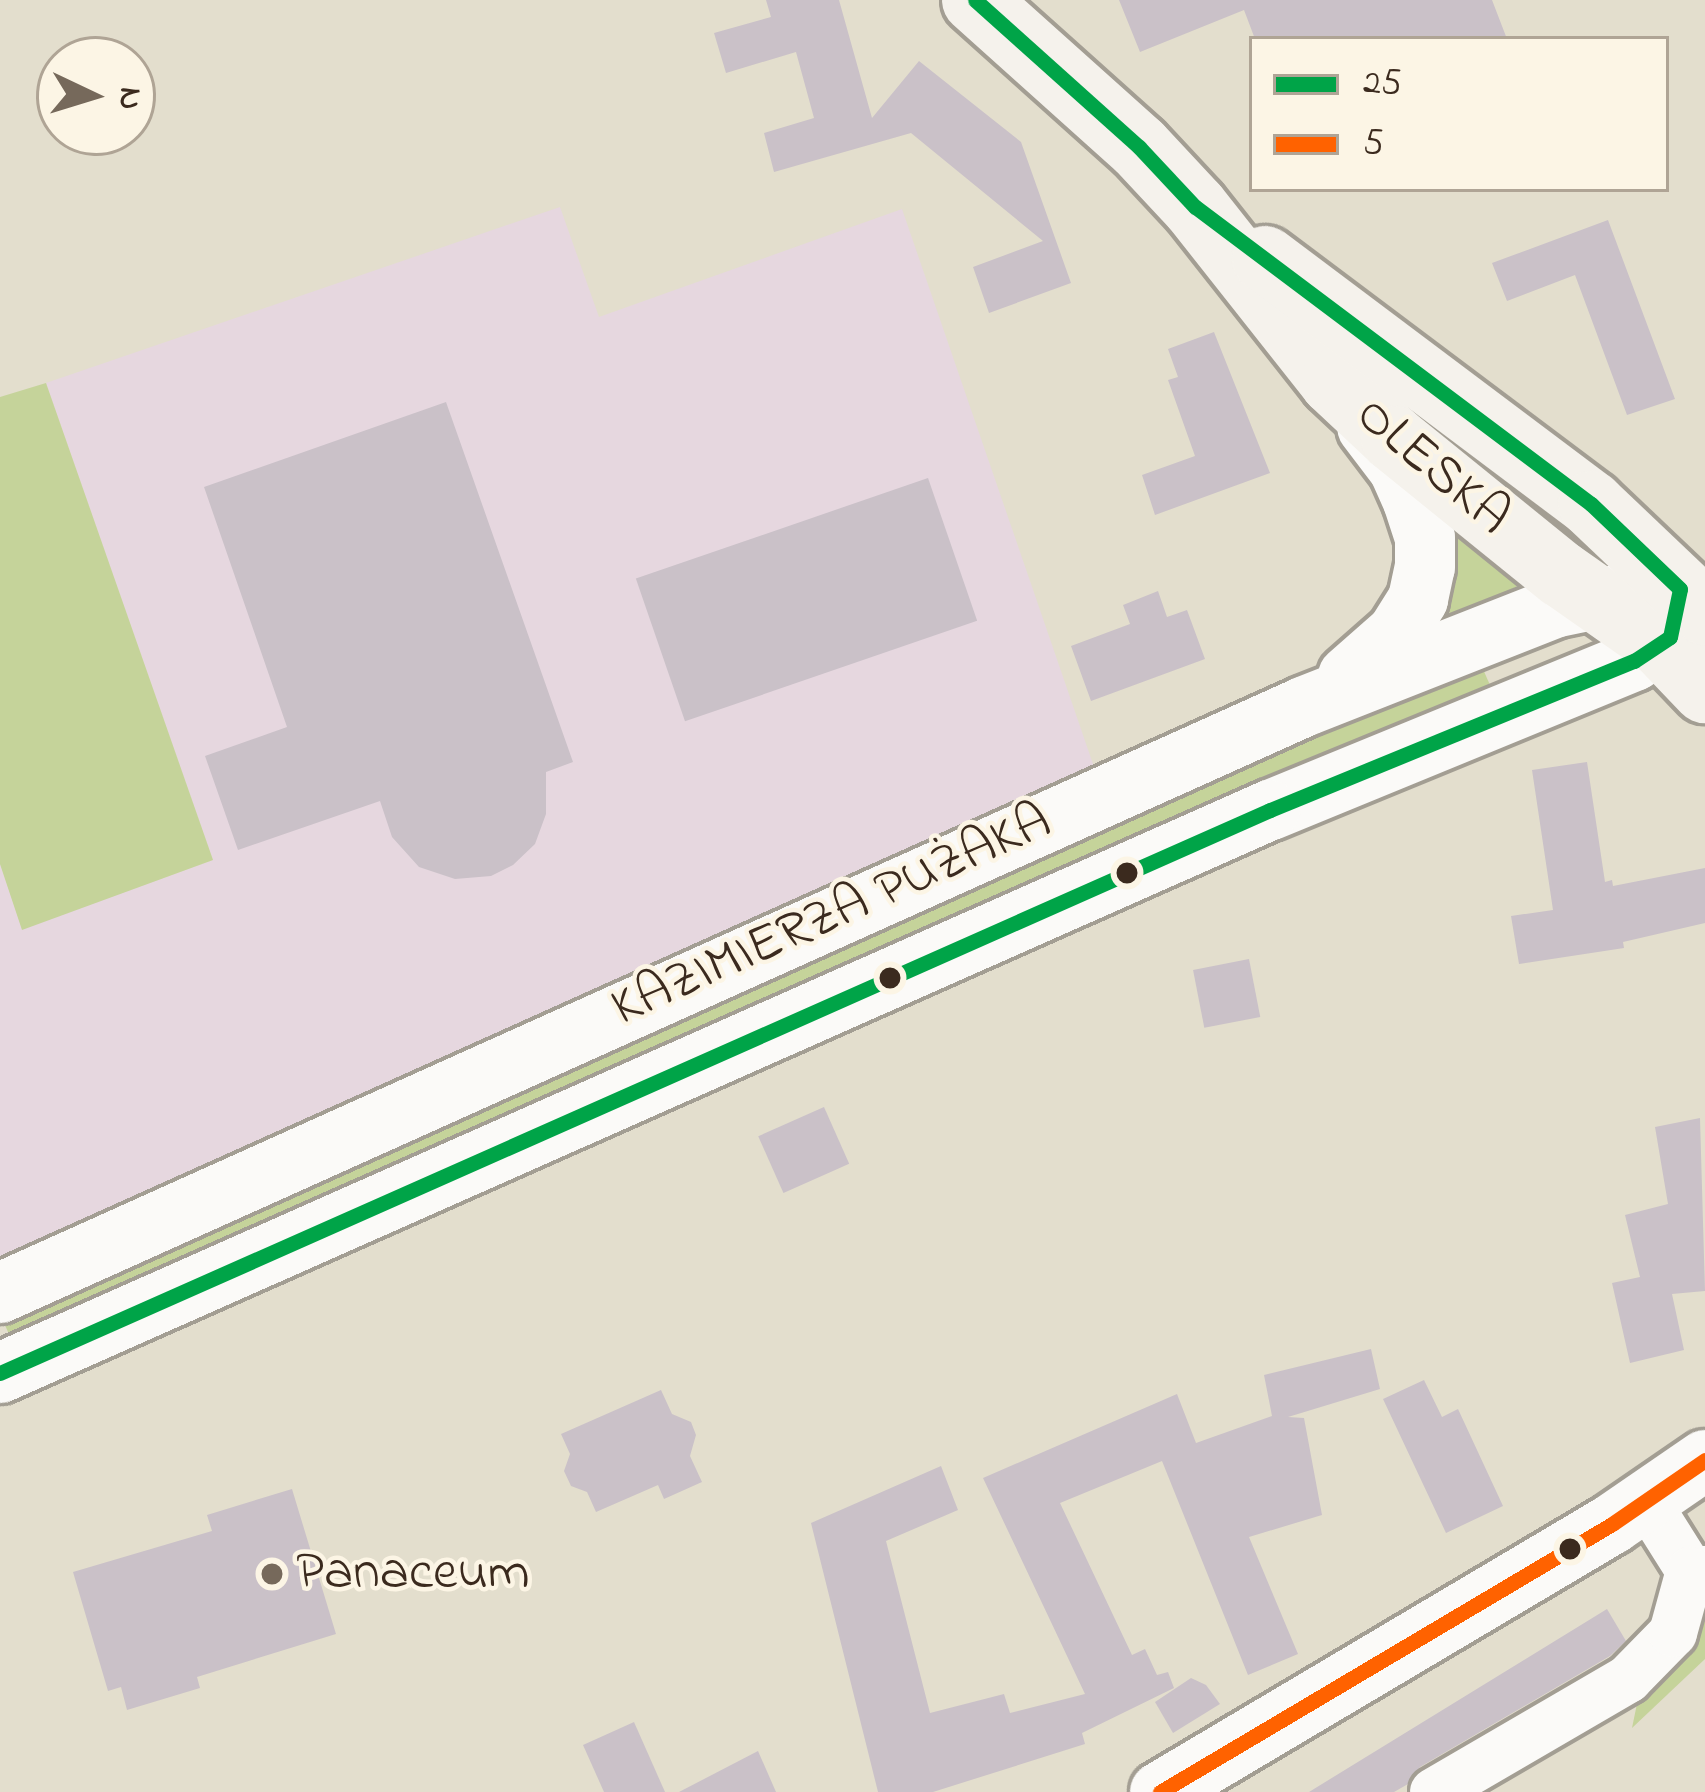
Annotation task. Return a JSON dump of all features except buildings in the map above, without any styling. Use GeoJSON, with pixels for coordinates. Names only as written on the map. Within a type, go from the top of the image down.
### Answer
{"type":"FeatureCollection","features":[{"type":"Feature","properties":{"kind":"main road","name":"OLESKA"},"geometry":{"type":"LineString","coordinates":[[975,0],[1138,147],[1195,206],[1333,382],[1394,439],[1593,598],[1688,634]]}},
{"type":"Feature","properties":{"kind":"main road","name":"OLESKA"},"geometry":{"type":"LineString","coordinates":[[1195,206],[1591,505],[1688,634]]}},
{"type":"Feature","properties":{"kind":"street"},"geometry":{"type":"LineString","coordinates":[[1303,706],[1368,663],[1397,633],[1418,599],[1425,567],[1425,538],[1398,468],[1333,382]]}},
{"type":"Feature","properties":{"kind":"street","name":"KAZIMIERZA PUŻAKA"},"geometry":{"type":"LineString","coordinates":[[4,1290],[1303,706],[1553,608],[1593,598]]}},
{"type":"Feature","properties":{"kind":"street","name":"KAZIMIERZA PUŻAKA"},"geometry":{"type":"LineString","coordinates":[[0,1373],[1210,836],[1451,731],[1634,661],[1688,634]]}},
{"type":"Feature","properties":{"kind":"street"},"geometry":{"type":"LineString","coordinates":[[1160,1792],[1646,1501],[1705,1460]]}},
{"type":"Feature","properties":{"kind":"street"},"geometry":{"type":"LineString","coordinates":[[1434,1792],[1628,1678],[1673,1633],[1697,1570],[1646,1501]]}},
{"type":"Feature","properties":{"kind":"shaded area"},"geometry":{"type":"Polygon","coordinates":[[[560,207],[599,317],[902,209],[1104,796],[0,1288],[0,864],[22,929],[213,860],[46,383],[560,207]]]}},
{"type":"Feature","properties":{"kind":"green space"},"geometry":{"type":"Polygon","coordinates":[[[46,383],[213,860],[22,930],[0,864],[0,397],[46,383]]]}},
{"type":"Feature","properties":{"kind":"green space"},"geometry":{"type":"Polygon","coordinates":[[[1459,532],[1520,585],[1457,617],[1447,611],[1459,532]]]}},
{"type":"Feature","properties":{"kind":"green space"},"geometry":{"type":"Polygon","coordinates":[[[1478,658],[1491,687],[14,1345],[1,1316],[1478,658]]]}},
{"type":"Feature","properties":{"kind":"green space"},"geometry":{"type":"Polygon","coordinates":[[[1705,1615],[1705,1659],[1632,1728],[1639,1694],[1705,1615]]]}},
{"type":"Feature","properties":{"kind":"transit line","name":"25"},"geometry":{"type":"LineString","coordinates":[[0,1373],[1270,810],[1634,661],[1670,637],[1680,589],[1591,504],[1195,207],[1139,147],[975,0]]}},
{"type":"Feature","properties":{"kind":"transit line","name":"5"},"geometry":{"type":"LineString","coordinates":[[1160,1792],[1612,1524],[1705,1460]]}},
{"type":"Feature","properties":{"kind":"place","name":"Panaceum"},"geometry":{"type":"Point","coordinates":[272,1574]}}]}
